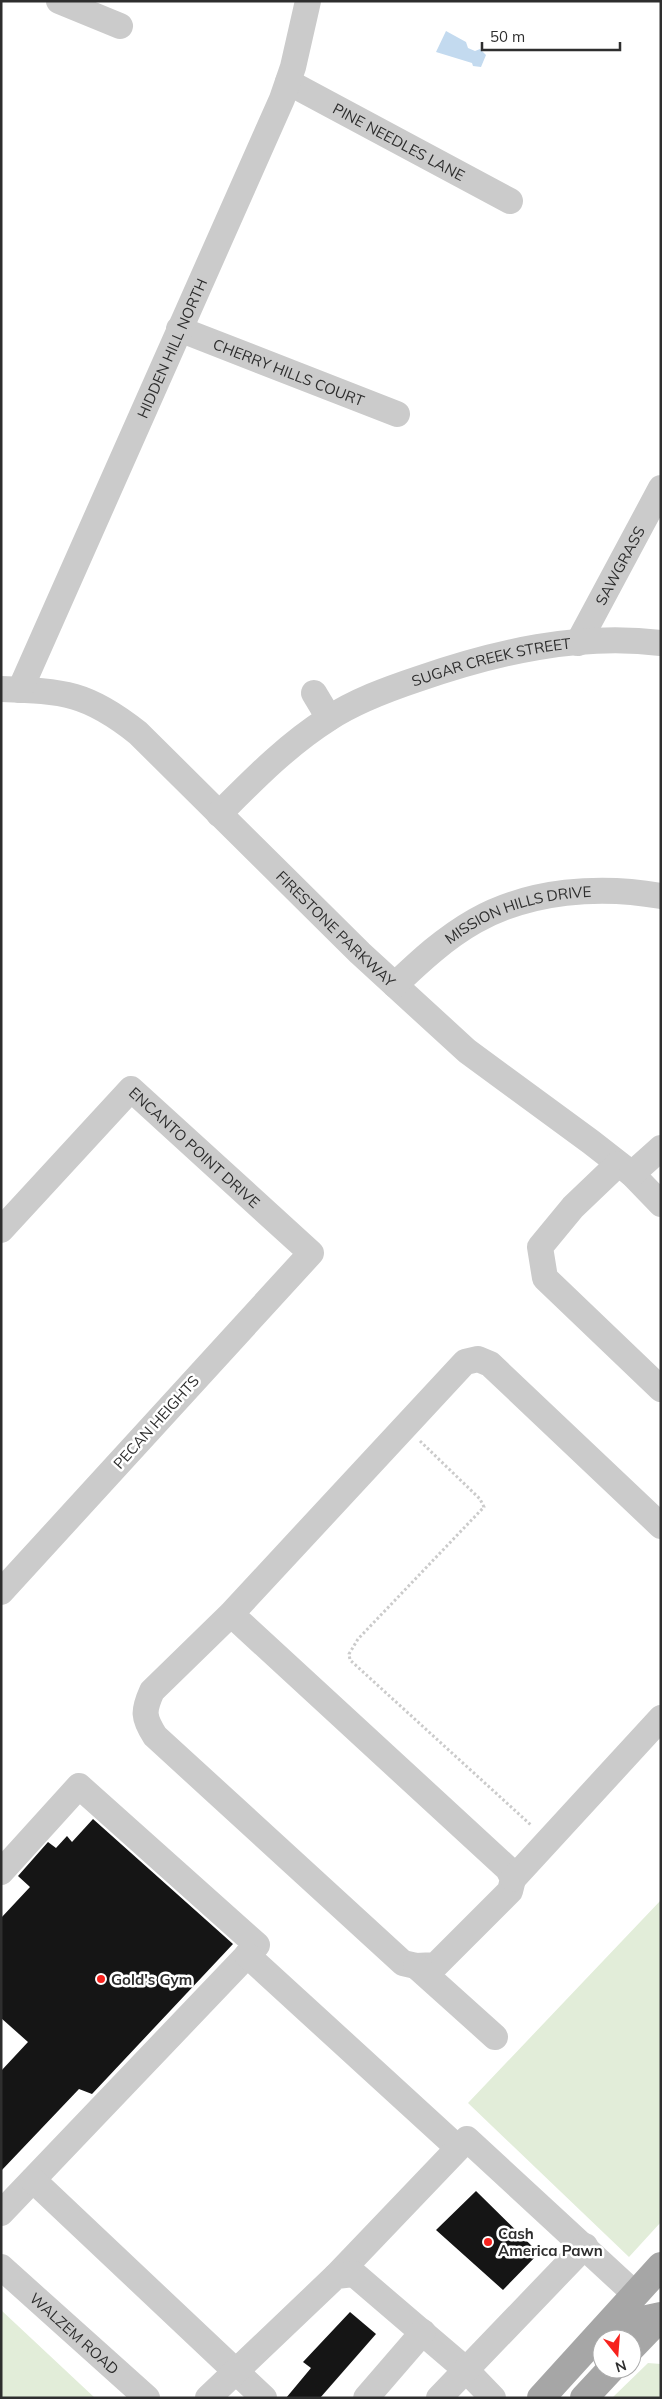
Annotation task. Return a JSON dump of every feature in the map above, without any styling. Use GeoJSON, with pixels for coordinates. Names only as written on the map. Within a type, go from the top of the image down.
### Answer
{"type":"FeatureCollection","features":[{"type":"Feature","properties":{"kind":"main road"},"geometry":{"type":"LineString","coordinates":[[612,2329],[648,2295],[661,2266]]}},
{"type":"Feature","properties":{"kind":"main road"},"geometry":{"type":"LineString","coordinates":[[648,2295],[661,2312]]}},
{"type":"Feature","properties":{"kind":"main road"},"geometry":{"type":"LineString","coordinates":[[623,2329],[638,2321],[661,2316]]}},
{"type":"Feature","properties":{"kind":"main road"},"geometry":{"type":"LineString","coordinates":[[642,2336],[661,2316]]}},
{"type":"Feature","properties":{"kind":"main road"},"geometry":{"type":"LineString","coordinates":[[541,2398],[592,2348]]}},
{"type":"Feature","properties":{"kind":"main road"},"geometry":{"type":"LineString","coordinates":[[584,2398],[602,2379]]}},
{"type":"Feature","properties":{"kind":"street"},"geometry":{"type":"LineString","coordinates":[[59,1],[120,26]]}},
{"type":"Feature","properties":{"kind":"street","name":"HIDDEN HILL NORTH"},"geometry":{"type":"LineString","coordinates":[[11,690],[179,328],[288,82],[308,1]]}},
{"type":"Feature","properties":{"kind":"street","name":"PINE NEEDLES LANE"},"geometry":{"type":"LineString","coordinates":[[288,82],[510,201]]}},
{"type":"Feature","properties":{"kind":"street","name":"CHERRY HILLS COURT"},"geometry":{"type":"LineString","coordinates":[[179,328],[397,414]]}},
{"type":"Feature","properties":{"kind":"street","name":"SAWGRASS"},"geometry":{"type":"LineString","coordinates":[[578,643],[661,488]]}},
{"type":"Feature","properties":{"kind":"street","name":"SUGAR CREEK STREET"},"geometry":{"type":"LineString","coordinates":[[219,814],[277,758],[329,718],[388,690],[487,657],[548,645],[661,643]]}},
{"type":"Feature","properties":{"kind":"street","name":"FIRESTONE PARKWAY"},"geometry":{"type":"LineString","coordinates":[[11,690],[53,691],[84,699],[113,713],[138,733],[360,953],[467,1051],[625,1169],[661,1204]]}},
{"type":"Feature","properties":{"kind":"street"},"geometry":{"type":"LineString","coordinates":[[314,693],[329,718]]}},
{"type":"Feature","properties":{"kind":"street","name":"MISSION HILLS DRIVE"},"geometry":{"type":"LineString","coordinates":[[395,985],[426,956],[455,933],[477,920],[500,910],[554,895],[583,891],[612,890],[661,896]]}},
{"type":"Feature","properties":{"kind":"street","name":"ENCANTO POINT DRIVE"},"geometry":{"type":"LineString","coordinates":[[1,1230],[131,1089],[311,1253]]}},
{"type":"Feature","properties":{"kind":"street"},"geometry":{"type":"LineString","coordinates":[[661,1148],[625,1169],[573,1207],[540,1247],[545,1278],[661,1389]]}},
{"type":"Feature","properties":{"kind":"street","name":"PECAN HEIGHTS"},"geometry":{"type":"LineString","coordinates":[[1,1592],[311,1253]]}},
{"type":"Feature","properties":{"kind":"street"},"geometry":{"type":"LineString","coordinates":[[661,1526],[490,1364],[478,1359],[465,1362],[231,1614],[152,1691],[147,1703],[146,1721],[154,1736],[403,1963],[416,1966],[436,1964],[510,1891],[513,1878],[661,1718]]}},
{"type":"Feature","properties":{"kind":"street"},"geometry":{"type":"LineString","coordinates":[[231,1614],[508,1869],[513,1878]]}},
{"type":"Feature","properties":{"kind":"street"},"geometry":{"type":"LineString","coordinates":[[1,1872],[79,1786],[257,1945],[1,2213]]}},
{"type":"Feature","properties":{"kind":"street"},"geometry":{"type":"LineString","coordinates":[[247,1955],[458,2148]]}},
{"type":"Feature","properties":{"kind":"street"},"geometry":{"type":"LineString","coordinates":[[416,1966],[495,2036]]}},
{"type":"Feature","properties":{"kind":"street"},"geometry":{"type":"LineString","coordinates":[[208,2398],[336,2276],[467,2139],[584,2246],[648,2295]]}},
{"type":"Feature","properties":{"kind":"street"},"geometry":{"type":"LineString","coordinates":[[33,2180],[237,2370],[264,2398]]}},
{"type":"Feature","properties":{"kind":"street"},"geometry":{"type":"LineString","coordinates":[[439,2398],[584,2246]]}},
{"type":"Feature","properties":{"kind":"street","name":"WALZEM ROAD"},"geometry":{"type":"LineString","coordinates":[[1,2267],[147,2398]]}},
{"type":"Feature","properties":{"kind":"street"},"geometry":{"type":"LineString","coordinates":[[336,2276],[354,2274],[465,2369],[493,2398]]}},
{"type":"Feature","properties":{"kind":"street"},"geometry":{"type":"LineString","coordinates":[[366,2398],[423,2332]]}},
{"type":"Feature","properties":{"kind":"path"},"geometry":{"type":"LineString","coordinates":[[405,1426],[480,1500],[484,1507],[358,1639],[349,1654],[350,1660],[548,1840]]}},
{"type":"Feature","properties":{"kind":"green space"},"geometry":{"type":"Polygon","coordinates":[[[661,1900],[661,2222],[629,2257],[468,2103],[661,1900]]]}},
{"type":"Feature","properties":{"kind":"green space"},"geometry":{"type":"Polygon","coordinates":[[[1,2310],[95,2398],[1,2398],[1,2310]]]}},
{"type":"Feature","properties":{"kind":"green space"},"geometry":{"type":"Polygon","coordinates":[[[648,2363],[661,2364],[661,2398],[612,2398],[632,2379],[642,2379],[642,2369],[648,2363]]]}},
{"type":"Feature","properties":{"kind":"water"},"geometry":{"type":"Polygon","coordinates":[[[446,31],[466,42],[468,48],[475,51],[480,49],[486,55],[481,67],[473,66],[472,63],[436,52],[446,31]]]}},
{"type":"Feature","properties":{"kind":"building","name":"Gold's Gym"},"geometry":{"type":"Polygon","coordinates":[[[93,1819],[233,1944],[92,2094],[79,2089],[1,2171],[1,2071],[28,2042],[1,2018],[1,1918],[30,1887],[18,1876],[48,1842],[56,1848],[67,1836],[72,1842],[93,1819]]]}},
{"type":"Feature","properties":{"kind":"building","name":"Cash America Pawn"},"geometry":{"type":"Polygon","coordinates":[[[476,2191],[539,2253],[503,2290],[436,2230],[476,2191]]]}},
{"type":"Feature","properties":{"kind":"building"},"geometry":{"type":"Polygon","coordinates":[[[350,2312],[376,2334],[320,2398],[286,2398],[311,2368],[303,2362],[350,2312]]]}},
{"type":"Feature","properties":{"kind":"place","name":"Gold's Gym"},"geometry":{"type":"Point","coordinates":[101,1979]}},
{"type":"Feature","properties":{"kind":"place","name":"Cash America Pawn"},"geometry":{"type":"Point","coordinates":[488,2242]}}]}
